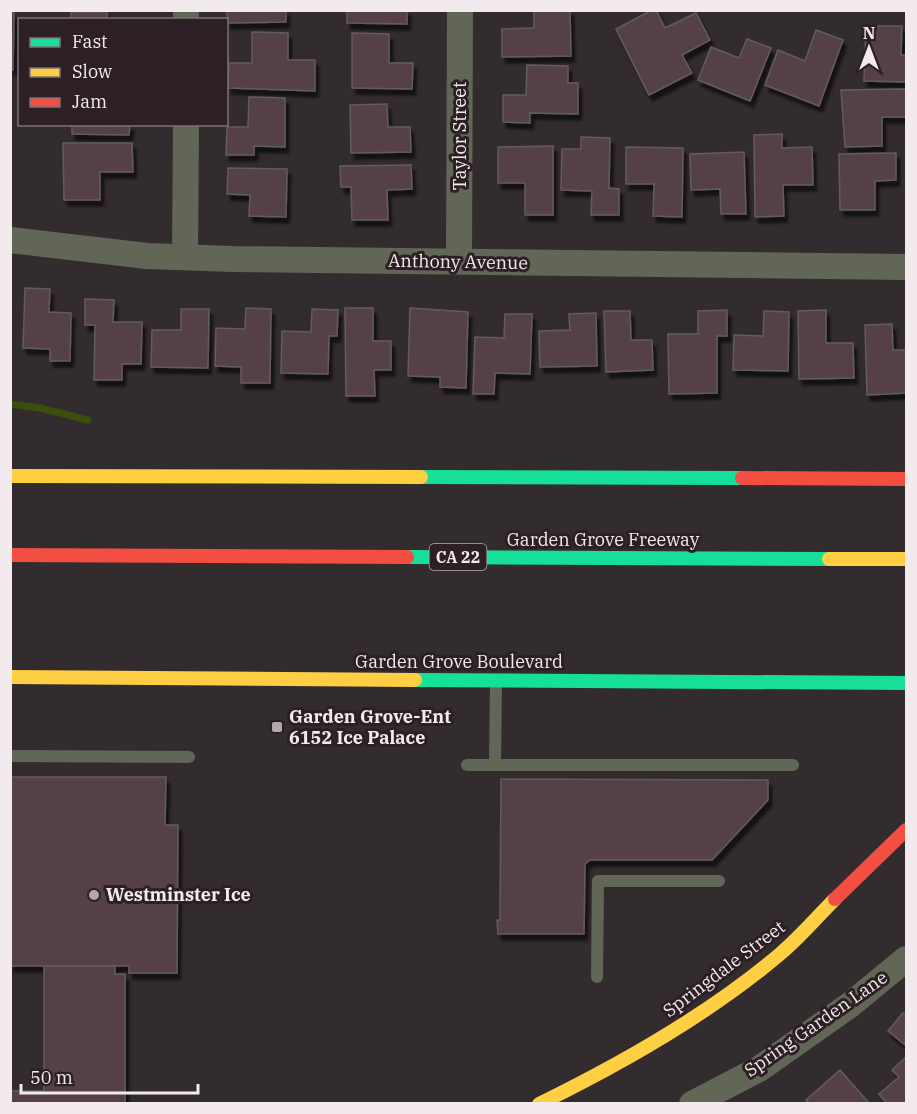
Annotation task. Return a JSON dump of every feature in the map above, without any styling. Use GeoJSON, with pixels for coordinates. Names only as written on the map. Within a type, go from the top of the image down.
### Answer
{"type":"FeatureCollection","features":[{"type":"Feature","properties":{"kind":"main road"},"geometry":{"type":"LineString","coordinates":[[10,476],[906,479]]}},
{"type":"Feature","properties":{"kind":"main road","name":"Garden Grove Freeway"},"geometry":{"type":"LineString","coordinates":[[10,555],[906,559]]}},
{"type":"Feature","properties":{"kind":"main road","name":"Garden Grove Boulevard"},"geometry":{"type":"LineString","coordinates":[[10,677],[906,683]]}},
{"type":"Feature","properties":{"kind":"main road","name":"Springdale Street"},"geometry":{"type":"LineString","coordinates":[[539,1104],[608,1070],[696,1015],[770,961],[906,830]]}},
{"type":"Feature","properties":{"kind":"street","name":"Taylor Street"},"geometry":{"type":"LineString","coordinates":[[459,261],[460,10]]}},
{"type":"Feature","properties":{"kind":"street"},"geometry":{"type":"LineString","coordinates":[[185,257],[186,126]]}},
{"type":"Feature","properties":{"kind":"street","name":"Anthony Avenue"},"geometry":{"type":"LineString","coordinates":[[10,240],[185,257],[906,267]]}},
{"type":"Feature","properties":{"kind":"street","name":"Spring Garden Lane"},"geometry":{"type":"LineString","coordinates":[[692,1104],[759,1069],[850,1005],[906,959]]}},
{"type":"Feature","properties":{"kind":"lane"},"geometry":{"type":"LineString","coordinates":[[495,765],[496,680]]}},
{"type":"Feature","properties":{"kind":"lane"},"geometry":{"type":"LineString","coordinates":[[10,756],[189,757]]}},
{"type":"Feature","properties":{"kind":"lane"},"geometry":{"type":"LineString","coordinates":[[467,765],[793,765]]}},
{"type":"Feature","properties":{"kind":"lane"},"geometry":{"type":"LineString","coordinates":[[597,977],[598,881],[719,881]]}},
{"type":"Feature","properties":{"kind":"building"},"geometry":{"type":"Polygon","coordinates":[[[227,10],[286,10],[286,22],[228,23],[227,10]]]}},
{"type":"Feature","properties":{"kind":"building"},"geometry":{"type":"Polygon","coordinates":[[[347,10],[407,10],[407,24],[347,23],[347,10]]]}},
{"type":"Feature","properties":{"kind":"building"},"geometry":{"type":"Polygon","coordinates":[[[534,10],[570,10],[571,56],[502,57],[502,29],[534,28],[534,10]]]}},
{"type":"Feature","properties":{"kind":"building"},"geometry":{"type":"Polygon","coordinates":[[[656,10],[665,28],[696,13],[710,40],[682,55],[692,73],[649,95],[616,29],[656,10]]]}},
{"type":"Feature","properties":{"kind":"building"},"geometry":{"type":"Polygon","coordinates":[[[71,12],[107,12],[107,18],[71,18],[71,12]]]}},
{"type":"Feature","properties":{"kind":"building"},"geometry":{"type":"Polygon","coordinates":[[[10,13],[14,13],[13,70],[10,70],[10,13]]]}},
{"type":"Feature","properties":{"kind":"building"},"geometry":{"type":"Polygon","coordinates":[[[866,26],[902,26],[901,55],[906,55],[906,82],[864,81],[866,26]]]}},
{"type":"Feature","properties":{"kind":"building"},"geometry":{"type":"Polygon","coordinates":[[[816,30],[843,40],[819,106],[765,85],[778,50],[805,61],[816,30]]]}},
{"type":"Feature","properties":{"kind":"building"},"geometry":{"type":"Polygon","coordinates":[[[252,32],[288,33],[288,60],[315,60],[315,91],[228,88],[229,63],[252,63],[252,32]]]}},
{"type":"Feature","properties":{"kind":"building"},"geometry":{"type":"Polygon","coordinates":[[[352,33],[389,34],[389,63],[413,63],[412,89],[352,88],[352,33]]]}},
{"type":"Feature","properties":{"kind":"building"},"geometry":{"type":"Polygon","coordinates":[[[747,39],[771,48],[750,101],[698,80],[711,47],[739,58],[747,39]]]}},
{"type":"Feature","properties":{"kind":"building"},"geometry":{"type":"Polygon","coordinates":[[[527,65],[568,66],[568,83],[578,83],[578,114],[530,113],[530,123],[503,122],[503,95],[526,95],[527,65]]]}},
{"type":"Feature","properties":{"kind":"building"},"geometry":{"type":"Polygon","coordinates":[[[906,89],[906,117],[882,117],[882,146],[845,147],[841,90],[906,89]]]}},
{"type":"Feature","properties":{"kind":"building"},"geometry":{"type":"Polygon","coordinates":[[[249,97],[285,98],[285,147],[254,146],[254,155],[226,155],[227,127],[248,127],[249,97]]]}},
{"type":"Feature","properties":{"kind":"building"},"geometry":{"type":"Polygon","coordinates":[[[387,104],[388,127],[410,127],[411,152],[351,153],[350,105],[387,104]]]}},
{"type":"Feature","properties":{"kind":"building"},"geometry":{"type":"Polygon","coordinates":[[[72,126],[130,126],[129,135],[72,134],[72,126]]]}},
{"type":"Feature","properties":{"kind":"building"},"geometry":{"type":"Polygon","coordinates":[[[782,134],[782,148],[812,147],[813,185],[783,185],[784,216],[755,217],[754,135],[782,134]]]}},
{"type":"Feature","properties":{"kind":"building"},"geometry":{"type":"Polygon","coordinates":[[[581,137],[610,138],[609,188],[619,189],[619,215],[591,215],[592,191],[561,190],[562,149],[581,149],[581,137]]]}},
{"type":"Feature","properties":{"kind":"building"},"geometry":{"type":"Polygon","coordinates":[[[63,143],[132,143],[133,172],[100,172],[100,200],[64,200],[63,143]]]}},
{"type":"Feature","properties":{"kind":"building"},"geometry":{"type":"Polygon","coordinates":[[[553,146],[553,215],[525,215],[525,183],[498,183],[498,147],[553,146]]]}},
{"type":"Feature","properties":{"kind":"building"},"geometry":{"type":"Polygon","coordinates":[[[626,147],[683,148],[682,217],[653,216],[654,184],[626,184],[626,147]]]}},
{"type":"Feature","properties":{"kind":"building"},"geometry":{"type":"Polygon","coordinates":[[[744,152],[746,214],[721,214],[720,189],[691,190],[690,154],[744,152]]]}},
{"type":"Feature","properties":{"kind":"building"},"geometry":{"type":"Polygon","coordinates":[[[896,153],[896,180],[875,181],[875,210],[840,210],[839,154],[896,153]]]}},
{"type":"Feature","properties":{"kind":"building"},"geometry":{"type":"Polygon","coordinates":[[[411,165],[412,189],[387,190],[388,220],[352,220],[351,187],[341,187],[340,166],[411,165]]]}},
{"type":"Feature","properties":{"kind":"building"},"geometry":{"type":"Polygon","coordinates":[[[228,168],[287,169],[286,217],[249,216],[250,195],[227,194],[228,168]]]}},
{"type":"Feature","properties":{"kind":"building"},"geometry":{"type":"Polygon","coordinates":[[[25,288],[50,289],[49,312],[71,313],[70,361],[50,361],[50,349],[23,348],[25,288]]]}},
{"type":"Feature","properties":{"kind":"building"},"geometry":{"type":"Polygon","coordinates":[[[85,299],[114,300],[113,322],[142,322],[141,364],[122,364],[122,380],[94,380],[95,325],[85,325],[85,299]]]}},
{"type":"Feature","properties":{"kind":"building"},"geometry":{"type":"Polygon","coordinates":[[[246,308],[271,309],[270,383],[241,383],[241,367],[215,366],[216,328],[245,329],[246,308]]]}},
{"type":"Feature","properties":{"kind":"building"},"geometry":{"type":"Polygon","coordinates":[[[345,308],[373,308],[373,341],[391,341],[391,370],[374,370],[375,396],[346,396],[345,308]]]}},
{"type":"Feature","properties":{"kind":"building"},"geometry":{"type":"Polygon","coordinates":[[[410,308],[468,312],[466,388],[440,387],[440,377],[408,376],[410,308]]]}},
{"type":"Feature","properties":{"kind":"building"},"geometry":{"type":"Polygon","coordinates":[[[181,309],[209,309],[208,368],[151,367],[152,330],[181,330],[181,309]]]}},
{"type":"Feature","properties":{"kind":"building"},"geometry":{"type":"Polygon","coordinates":[[[312,309],[338,310],[337,336],[329,336],[328,374],[281,373],[282,331],[311,332],[312,309]]]}},
{"type":"Feature","properties":{"kind":"building"},"geometry":{"type":"Polygon","coordinates":[[[727,310],[727,336],[717,336],[717,393],[669,394],[668,334],[698,334],[698,311],[727,310]]]}},
{"type":"Feature","properties":{"kind":"building"},"geometry":{"type":"Polygon","coordinates":[[[826,310],[826,343],[853,343],[854,378],[799,379],[798,311],[826,310]]]}},
{"type":"Feature","properties":{"kind":"building"},"geometry":{"type":"Polygon","coordinates":[[[604,311],[630,311],[631,340],[652,340],[653,370],[606,372],[604,311]]]}},
{"type":"Feature","properties":{"kind":"building"},"geometry":{"type":"Polygon","coordinates":[[[764,311],[789,312],[788,371],[733,370],[734,335],[763,336],[764,311]]]}},
{"type":"Feature","properties":{"kind":"building"},"geometry":{"type":"Polygon","coordinates":[[[596,313],[597,366],[540,367],[539,331],[570,330],[569,314],[596,313]]]}},
{"type":"Feature","properties":{"kind":"building"},"geometry":{"type":"Polygon","coordinates":[[[505,314],[532,314],[530,374],[495,373],[494,394],[473,394],[475,337],[504,338],[505,314]]]}},
{"type":"Feature","properties":{"kind":"building"},"geometry":{"type":"Polygon","coordinates":[[[892,324],[893,350],[906,350],[906,393],[867,395],[865,325],[892,324]]]}},
{"type":"Feature","properties":{"kind":"building","name":"Westminster Ice"},"geometry":{"type":"Polygon","coordinates":[[[10,777],[166,777],[165,825],[178,825],[177,973],[129,973],[129,966],[10,966],[10,777]]]}},
{"type":"Feature","properties":{"kind":"building"},"geometry":{"type":"Polygon","coordinates":[[[501,779],[768,780],[768,800],[712,860],[590,860],[585,864],[584,934],[498,934],[501,779]]]}},
{"type":"Feature","properties":{"kind":"building"},"geometry":{"type":"Polygon","coordinates":[[[44,966],[115,966],[115,974],[125,974],[125,1104],[10,1104],[10,1091],[44,1091],[44,966]]]}},
{"type":"Feature","properties":{"kind":"building"},"geometry":{"type":"Polygon","coordinates":[[[903,1013],[906,1015],[905,1045],[888,1031],[903,1013]]]}},
{"type":"Feature","properties":{"kind":"building"},"geometry":{"type":"Polygon","coordinates":[[[906,1057],[906,1104],[887,1104],[879,1094],[899,1077],[892,1070],[906,1057]]]}},
{"type":"Feature","properties":{"kind":"building"},"geometry":{"type":"Polygon","coordinates":[[[840,1070],[870,1104],[810,1104],[806,1100],[840,1070]]]}},
{"type":"Feature","properties":{"kind":"waterway"},"geometry":{"type":"LineString","coordinates":[[10,404],[40,408],[88,420]]}},
{"type":"Feature","properties":{"kind":"traffic: fast"},"geometry":{"type":"LineString","coordinates":[[421,477],[742,478]]}},
{"type":"Feature","properties":{"kind":"traffic: fast"},"geometry":{"type":"LineString","coordinates":[[407,557],[829,559]]}},
{"type":"Feature","properties":{"kind":"traffic: fast"},"geometry":{"type":"LineString","coordinates":[[415,680],[906,683]]}},
{"type":"Feature","properties":{"kind":"traffic: slow"},"geometry":{"type":"LineString","coordinates":[[10,476],[421,477]]}},
{"type":"Feature","properties":{"kind":"traffic: slow"},"geometry":{"type":"LineString","coordinates":[[829,559],[906,559]]}},
{"type":"Feature","properties":{"kind":"traffic: slow"},"geometry":{"type":"LineString","coordinates":[[10,677],[415,680]]}},
{"type":"Feature","properties":{"kind":"traffic: slow"},"geometry":{"type":"LineString","coordinates":[[539,1104],[633,1055],[724,997],[787,947],[835,899]]}},
{"type":"Feature","properties":{"kind":"traffic: jam"},"geometry":{"type":"LineString","coordinates":[[742,478],[906,479]]}},
{"type":"Feature","properties":{"kind":"traffic: jam"},"geometry":{"type":"LineString","coordinates":[[10,555],[407,557]]}},
{"type":"Feature","properties":{"kind":"traffic: jam"},"geometry":{"type":"LineString","coordinates":[[835,899],[906,830]]}},
{"type":"Feature","properties":{"kind":"place","name":"Garden Grove-Ent 6152 Ice Palace"},"geometry":{"type":"Point","coordinates":[277,727]}},
{"type":"Feature","properties":{"kind":"place","name":"Westminster Ice"},"geometry":{"type":"Point","coordinates":[94,895]}}]}
